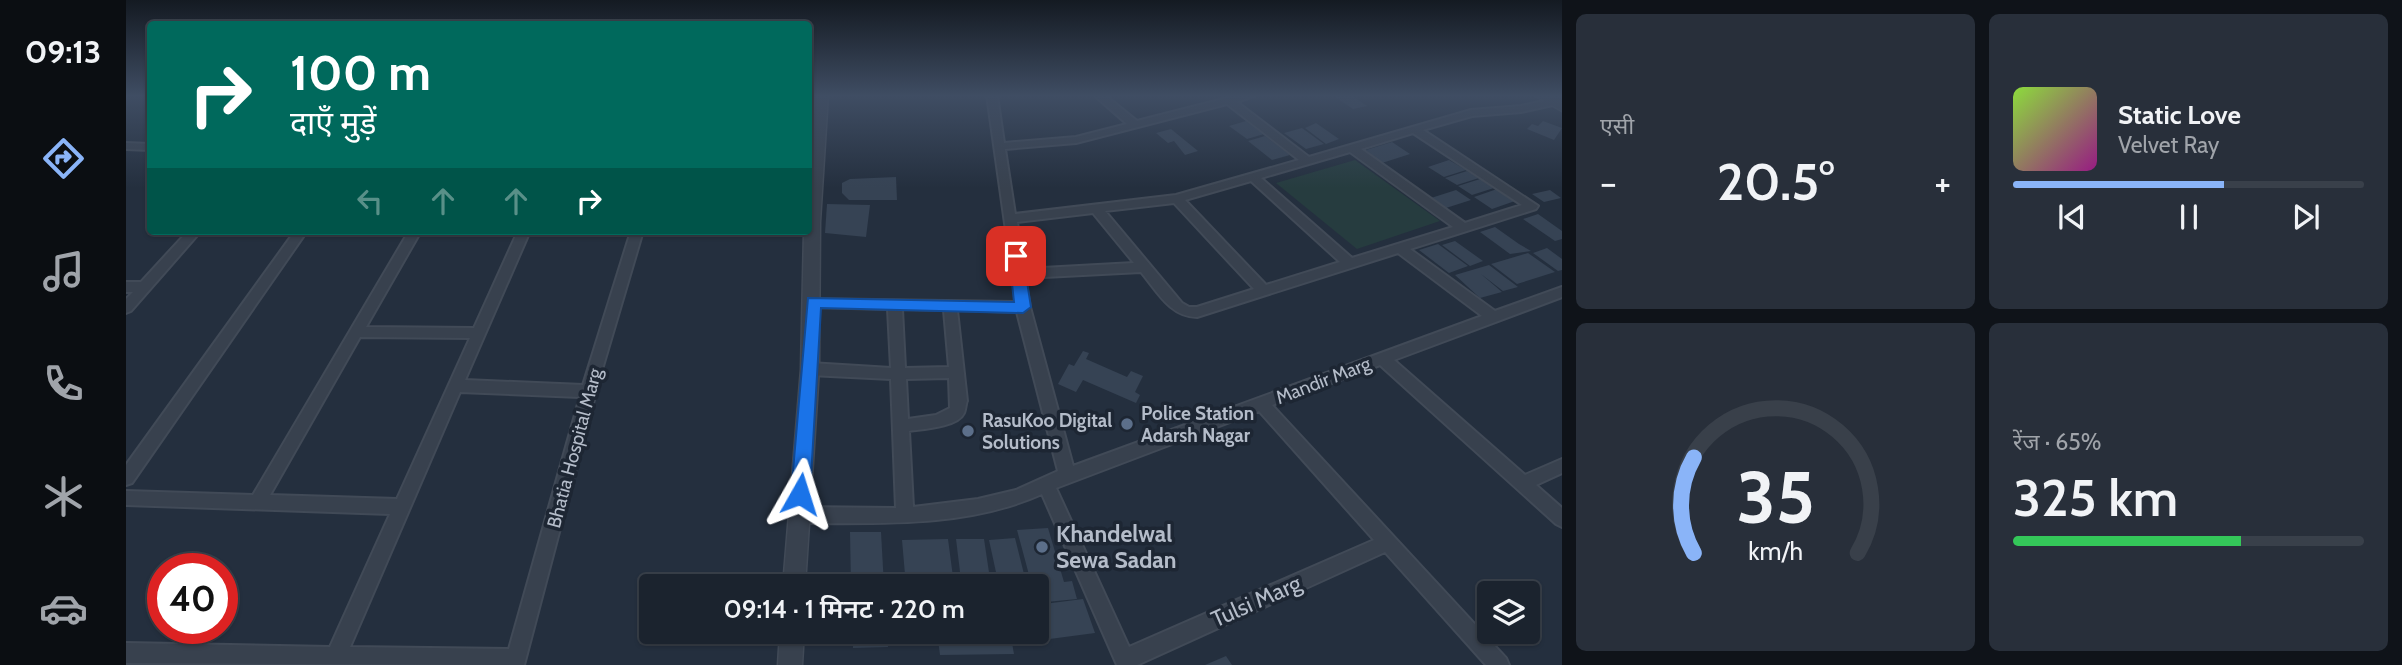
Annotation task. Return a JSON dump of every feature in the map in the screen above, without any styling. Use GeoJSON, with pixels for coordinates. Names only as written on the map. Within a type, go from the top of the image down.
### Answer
{"type":"FeatureCollection","features":[{"type":"Feature","properties":{"kind":"street"},"geometry":{"type":"LineString","coordinates":[[812,200],[819,126]]}},
{"type":"Feature","properties":{"kind":"street"},"geometry":{"type":"LineString","coordinates":[[998,126],[1023,307],[1066,475]]}},
{"type":"Feature","properties":{"kind":"street"},"geometry":{"type":"LineString","coordinates":[[1002,146],[1076,140],[1137,126]]}},
{"type":"Feature","properties":{"kind":"street"},"geometry":{"type":"LineString","coordinates":[[1263,126],[1308,161]]}},
{"type":"Feature","properties":{"kind":"street"},"geometry":{"type":"LineString","coordinates":[[1009,219],[1177,200],[1425,126]]}},
{"type":"Feature","properties":{"kind":"street"},"geometry":{"type":"LineString","coordinates":[[1098,211],[1177,306],[1187,312],[1197,312],[1532,206],[1414,129]]}},
{"type":"Feature","properties":{"kind":"street"},"geometry":{"type":"LineString","coordinates":[[126,146],[147,147]]}},
{"type":"Feature","properties":{"kind":"street"},"geometry":{"type":"LineString","coordinates":[[1351,147],[1463,228]]}},
{"type":"Feature","properties":{"kind":"street"},"geometry":{"type":"LineString","coordinates":[[1252,177],[1350,264]]}},
{"type":"Feature","properties":{"kind":"street"},"geometry":{"type":"LineString","coordinates":[[1177,200],[1264,291]]}},
{"type":"Feature","properties":{"kind":"street"},"geometry":{"type":"LineString","coordinates":[[126,308],[191,235]]}},
{"type":"Feature","properties":{"kind":"street"},"geometry":{"type":"LineString","coordinates":[[126,478],[298,235]]}},
{"type":"Feature","properties":{"kind":"street"},"geometry":{"type":"LineString","coordinates":[[258,501],[413,235]]}},
{"type":"Feature","properties":{"kind":"street"},"geometry":{"type":"LineString","coordinates":[[336,656],[522,235]]}},
{"type":"Feature","properties":{"kind":"street","name":"Bhatia Hospital Marg"},"geometry":{"type":"LineString","coordinates":[[514,662],[589,391],[636,235]]}},
{"type":"Feature","properties":{"kind":"street"},"geometry":{"type":"LineString","coordinates":[[795,574],[810,369],[813,302],[811,235]]}},
{"type":"Feature","properties":{"kind":"street"},"geometry":{"type":"LineString","coordinates":[[1401,248],[1492,316]]}},
{"type":"Feature","properties":{"kind":"street"},"geometry":{"type":"LineString","coordinates":[[1019,274],[1144,267]]}},
{"type":"Feature","properties":{"kind":"street"},"geometry":{"type":"LineString","coordinates":[[126,287],[145,287]]}},
{"type":"Feature","properties":{"kind":"street","name":"Mandir Marg"},"geometry":{"type":"LineString","coordinates":[[798,515],[905,516],[1005,500],[1562,292]]}},
{"type":"Feature","properties":{"kind":"street"},"geometry":{"type":"LineString","coordinates":[[813,302],[1023,307]]}},
{"type":"Feature","properties":{"kind":"street"},"geometry":{"type":"LineString","coordinates":[[895,304],[905,516]]}},
{"type":"Feature","properties":{"kind":"street"},"geometry":{"type":"LineString","coordinates":[[901,426],[938,421],[957,412],[957,372],[950,305]]}},
{"type":"Feature","properties":{"kind":"street"},"geometry":{"type":"LineString","coordinates":[[358,332],[479,333]]}},
{"type":"Feature","properties":{"kind":"street"},"geometry":{"type":"LineString","coordinates":[[1382,358],[1562,519]]}},
{"type":"Feature","properties":{"kind":"street"},"geometry":{"type":"LineString","coordinates":[[810,369],[897,374],[957,372]]}},
{"type":"Feature","properties":{"kind":"street"},"geometry":{"type":"LineString","coordinates":[[456,386],[589,391]]}},
{"type":"Feature","properties":{"kind":"street"},"geometry":{"type":"LineString","coordinates":[[1261,403],[1499,665]]}},
{"type":"Feature","properties":{"kind":"street"},"geometry":{"type":"LineString","coordinates":[[1522,484],[1562,466]]}},
{"type":"Feature","properties":{"kind":"street"},"geometry":{"type":"LineString","coordinates":[[1046,485],[1125,662]]}},
{"type":"Feature","properties":{"kind":"street"},"geometry":{"type":"LineString","coordinates":[[126,498],[402,507]]}},
{"type":"Feature","properties":{"kind":"street","name":"Tulsi Marg"},"geometry":{"type":"LineString","coordinates":[[1125,662],[1387,543]]}},
{"type":"Feature","properties":{"kind":"street"},"geometry":{"type":"LineString","coordinates":[[790,665],[791,644]]}},
{"type":"Feature","properties":{"kind":"street"},"geometry":{"type":"LineString","coordinates":[[126,653],[514,662]]}},
{"type":"Feature","properties":{"kind":"green space"},"geometry":{"type":"Polygon","coordinates":[[[1355,160],[1440,221],[1357,249],[1276,183],[1355,160]]]}},
{"type":"Feature","properties":{"kind":"building"},"geometry":{"type":"Polygon","coordinates":[[[1229,126],[1253,126],[1264,134],[1247,139],[1229,126]]]}},
{"type":"Feature","properties":{"kind":"building"},"geometry":{"type":"Polygon","coordinates":[[[1320,126],[1339,139],[1326,144],[1305,128],[1320,126]]]}},
{"type":"Feature","properties":{"kind":"building"},"geometry":{"type":"Polygon","coordinates":[[[1530,126],[1562,128],[1554,140],[1527,129],[1530,126]]]}},
{"type":"Feature","properties":{"kind":"building"},"geometry":{"type":"Polygon","coordinates":[[[1302,128],[1324,144],[1306,149],[1284,133],[1302,128]]]}},
{"type":"Feature","properties":{"kind":"building"},"geometry":{"type":"Polygon","coordinates":[[[1171,129],[1198,151],[1185,155],[1174,141],[1168,143],[1156,133],[1171,129]]]}},
{"type":"Feature","properties":{"kind":"building"},"geometry":{"type":"Polygon","coordinates":[[[1265,136],[1290,155],[1272,160],[1248,141],[1265,136]]]}},
{"type":"Feature","properties":{"kind":"building"},"geometry":{"type":"Polygon","coordinates":[[[1392,142],[1410,154],[1382,163],[1366,150],[1392,142]]]}},
{"type":"Feature","properties":{"kind":"building"},"geometry":{"type":"Polygon","coordinates":[[[1449,160],[1466,170],[1444,177],[1428,167],[1449,160]]]}},
{"type":"Feature","properties":{"kind":"building"},"geometry":{"type":"Polygon","coordinates":[[[1467,171],[1479,178],[1457,185],[1445,178],[1467,171]]]}},
{"type":"Feature","properties":{"kind":"building"},"geometry":{"type":"Polygon","coordinates":[[[896,177],[897,200],[849,200],[842,193],[842,183],[850,179],[896,177]]]}},
{"type":"Feature","properties":{"kind":"building"},"geometry":{"type":"Polygon","coordinates":[[[1480,179],[1494,188],[1472,195],[1458,186],[1480,179]]]}},
{"type":"Feature","properties":{"kind":"building"},"geometry":{"type":"Polygon","coordinates":[[[1497,189],[1515,201],[1492,209],[1474,197],[1497,189]]]}},
{"type":"Feature","properties":{"kind":"building"},"geometry":{"type":"Polygon","coordinates":[[[1456,190],[1471,200],[1446,208],[1431,198],[1456,190]]]}},
{"type":"Feature","properties":{"kind":"building"},"geometry":{"type":"Polygon","coordinates":[[[1550,190],[1561,198],[1544,202],[1532,194],[1550,190]]]}},
{"type":"Feature","properties":{"kind":"building"},"geometry":{"type":"Polygon","coordinates":[[[827,204],[870,205],[866,237],[825,233],[827,204]]]}},
{"type":"Feature","properties":{"kind":"building"},"geometry":{"type":"Polygon","coordinates":[[[1538,214],[1562,231],[1562,239],[1555,241],[1523,219],[1538,214]]]}},
{"type":"Feature","properties":{"kind":"building"},"geometry":{"type":"Polygon","coordinates":[[[1495,227],[1531,251],[1510,254],[1480,232],[1495,227]]]}},
{"type":"Feature","properties":{"kind":"building"},"geometry":{"type":"Polygon","coordinates":[[[1455,241],[1483,261],[1470,266],[1442,245],[1455,241]]]}},
{"type":"Feature","properties":{"kind":"building"},"geometry":{"type":"Polygon","coordinates":[[[1438,244],[1468,266],[1449,273],[1419,250],[1438,244]]]}},
{"type":"Feature","properties":{"kind":"building"},"geometry":{"type":"Polygon","coordinates":[[[1547,248],[1562,259],[1562,270],[1558,271],[1533,253],[1547,248]]]}},
{"type":"Feature","properties":{"kind":"building"},"geometry":{"type":"Polygon","coordinates":[[[1528,253],[1555,272],[1517,284],[1491,264],[1528,253]]]}},
{"type":"Feature","properties":{"kind":"building"},"geometry":{"type":"Polygon","coordinates":[[[1489,265],[1518,287],[1503,291],[1481,274],[1502,292],[1480,298],[1455,275],[1489,265]]]}},
{"type":"Feature","properties":{"kind":"building"},"geometry":{"type":"Polygon","coordinates":[[[1083,351],[1089,353],[1086,359],[1127,377],[1131,371],[1143,376],[1135,392],[1140,395],[1136,403],[1083,380],[1076,392],[1058,384],[1069,364],[1074,366],[1083,351]]]}},
{"type":"Feature","properties":{"kind":"building"},"geometry":{"type":"Polygon","coordinates":[[[1048,528],[1064,582],[1072,581],[1077,599],[1049,602],[1049,574],[1029,574],[1017,530],[1048,528]]]}},
{"type":"Feature","properties":{"kind":"building"},"geometry":{"type":"Polygon","coordinates":[[[850,532],[881,532],[883,574],[851,574],[850,532]]]}},
{"type":"Feature","properties":{"kind":"building"},"geometry":{"type":"Polygon","coordinates":[[[1015,538],[1024,574],[996,574],[989,540],[1015,538]]]}},
{"type":"Feature","properties":{"kind":"building"},"geometry":{"type":"Polygon","coordinates":[[[948,539],[953,574],[905,574],[902,540],[948,539]]]}},
{"type":"Feature","properties":{"kind":"building"},"geometry":{"type":"Polygon","coordinates":[[[956,539],[984,539],[989,574],[960,574],[956,539]]]}},
{"type":"Feature","properties":{"kind":"building"},"geometry":{"type":"Polygon","coordinates":[[[1083,599],[1095,633],[1049,639],[1049,603],[1083,599]]]}},
{"type":"Feature","properties":{"kind":"building"},"geometry":{"type":"Polygon","coordinates":[[[853,644],[888,644],[888,647],[853,648],[853,644]]]}},
{"type":"Feature","properties":{"kind":"building"},"geometry":{"type":"Polygon","coordinates":[[[939,644],[1012,644],[1014,654],[940,655],[939,644]]]}},
{"type":"Feature","properties":{"kind":"building"},"geometry":{"type":"Polygon","coordinates":[[[1226,656],[1232,665],[1205,665],[1226,656]]]}},
{"type":"Feature","properties":{"kind":"place","name":"Police Station Adarsh Nagar"},"geometry":{"type":"Point","coordinates":[1127,424]}},
{"type":"Feature","properties":{"kind":"place","name":"RasuKoo Digital Solutions"},"geometry":{"type":"Point","coordinates":[968,431]}},
{"type":"Feature","properties":{"kind":"place","name":"Khandelwal Sewa Sadan"},"geometry":{"type":"Point","coordinates":[1042,547]}},
{"type":"Feature","properties":{"kind":"route"},"geometry":{"type":"LineString","coordinates":[[800,494],[805,452],[813,302],[1023,307],[1016,256]]}}]}
